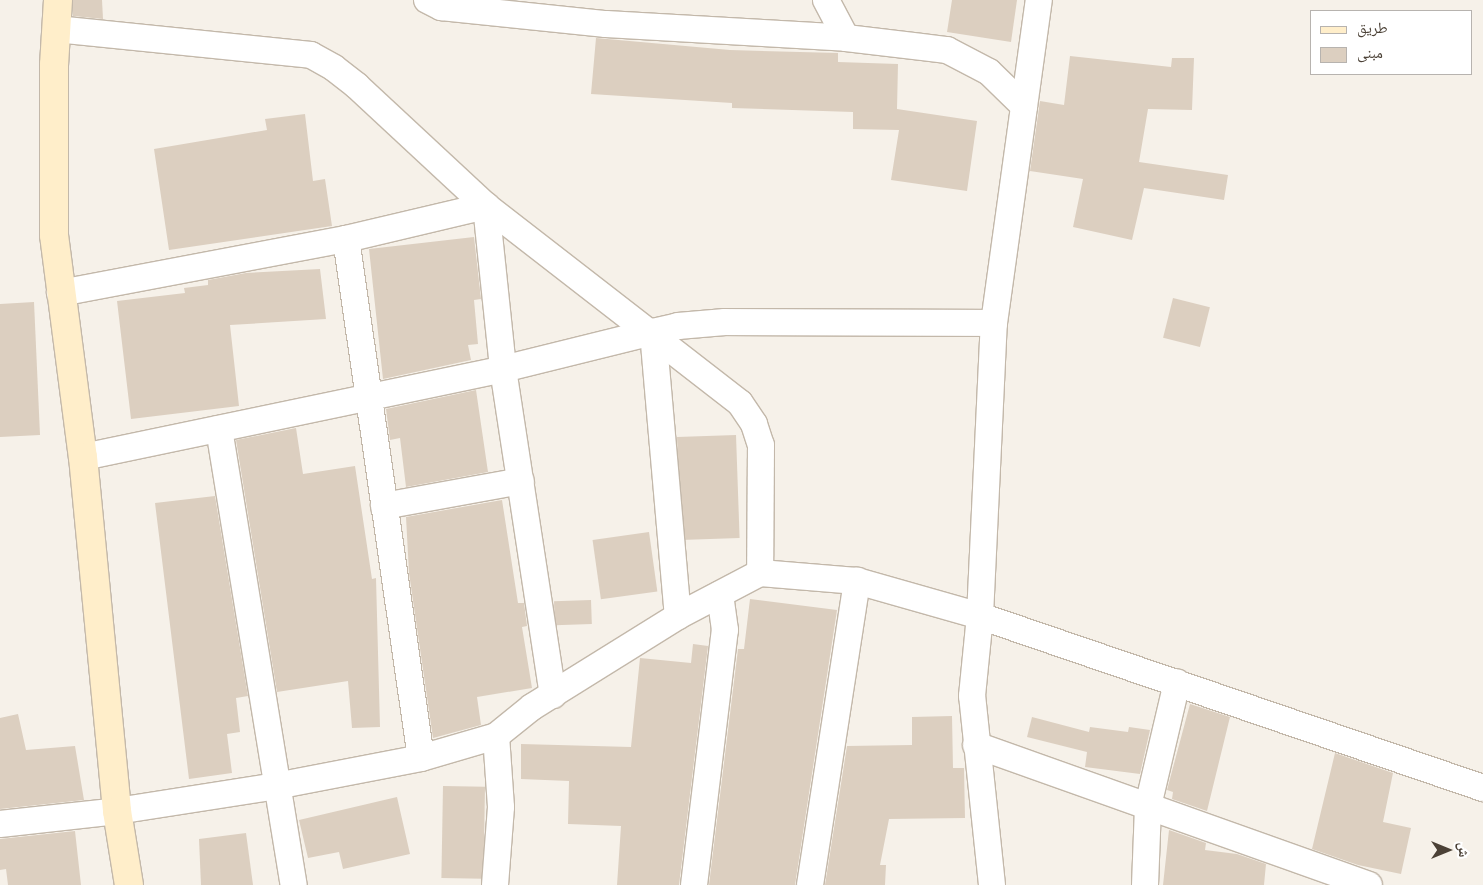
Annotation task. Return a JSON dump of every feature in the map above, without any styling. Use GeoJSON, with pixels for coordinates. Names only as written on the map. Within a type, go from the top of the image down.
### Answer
{"type":"FeatureCollection","features":[{"type":"Feature","properties":{"kind":"main road"},"geometry":{"type":"LineString","coordinates":[[58,0],[56,29],[54,235],[60,293],[83,457],[117,811],[129,885]]}},
{"type":"Feature","properties":{"kind":"street"},"geometry":{"type":"LineString","coordinates":[[427,0],[441,7],[606,24],[846,38],[947,50],[989,72],[1024,106]]}},
{"type":"Feature","properties":{"kind":"street"},"geometry":{"type":"LineString","coordinates":[[826,0],[846,38]]}},
{"type":"Feature","properties":{"kind":"street"},"geometry":{"type":"LineString","coordinates":[[992,885],[972,696],[980,616],[994,323],[1039,0]]}},
{"type":"Feature","properties":{"kind":"street"},"geometry":{"type":"LineString","coordinates":[[56,29],[310,55],[334,68],[357,86],[486,206],[654,332],[740,403],[754,424],[761,446],[760,573]]}},
{"type":"Feature","properties":{"kind":"street"},"geometry":{"type":"LineString","coordinates":[[60,293],[346,239],[486,206]]}},
{"type":"Feature","properties":{"kind":"street"},"geometry":{"type":"LineString","coordinates":[[486,206],[504,369],[553,694]]}},
{"type":"Feature","properties":{"kind":"street"},"geometry":{"type":"LineString","coordinates":[[346,239],[421,758]]}},
{"type":"Feature","properties":{"kind":"street"},"geometry":{"type":"LineString","coordinates":[[83,457],[504,369],[678,326],[725,322],[994,323]]}},
{"type":"Feature","properties":{"kind":"street"},"geometry":{"type":"LineString","coordinates":[[654,332],[678,616]]}},
{"type":"Feature","properties":{"kind":"street"},"geometry":{"type":"LineString","coordinates":[[219,429],[276,786],[294,885]]}},
{"type":"Feature","properties":{"kind":"street"},"geometry":{"type":"LineString","coordinates":[[384,506],[521,481]]}},
{"type":"Feature","properties":{"kind":"street"},"geometry":{"type":"LineString","coordinates":[[0,824],[117,811],[276,786],[421,758],[496,736],[553,694],[678,616],[760,573],[857,581],[980,616],[1483,788]]}},
{"type":"Feature","properties":{"kind":"street"},"geometry":{"type":"LineString","coordinates":[[810,885],[857,581]]}},
{"type":"Feature","properties":{"kind":"street"},"geometry":{"type":"LineString","coordinates":[[694,885],[724,630],[720,594]]}},
{"type":"Feature","properties":{"kind":"street"},"geometry":{"type":"LineString","coordinates":[[1145,885],[1148,806],[1177,682]]}},
{"type":"Feature","properties":{"kind":"street"},"geometry":{"type":"LineString","coordinates":[[495,885],[501,807],[496,736]]}},
{"type":"Feature","properties":{"kind":"street"},"geometry":{"type":"LineString","coordinates":[[976,745],[1369,885]]}},
{"type":"Feature","properties":{"kind":"building"},"geometry":{"type":"Polygon","coordinates":[[[73,0],[102,0],[103,19],[73,16],[73,0]]]}},
{"type":"Feature","properties":{"kind":"building"},"geometry":{"type":"Polygon","coordinates":[[[952,0],[1017,0],[1011,42],[947,32],[952,0]]]}},
{"type":"Feature","properties":{"kind":"building"},"geometry":{"type":"Polygon","coordinates":[[[596,38],[730,50],[838,53],[838,62],[898,64],[897,109],[977,121],[967,191],[891,180],[899,130],[853,129],[853,112],[732,108],[732,103],[591,94],[596,38]]]}},
{"type":"Feature","properties":{"kind":"building"},"geometry":{"type":"Polygon","coordinates":[[[1070,56],[1171,67],[1172,58],[1194,58],[1192,110],[1148,109],[1139,162],[1228,175],[1224,200],[1144,188],[1132,240],[1073,227],[1083,179],[1030,171],[1040,101],[1064,105],[1070,56]]]}},
{"type":"Feature","properties":{"kind":"building"},"geometry":{"type":"Polygon","coordinates":[[[305,114],[313,181],[325,179],[332,226],[169,250],[154,149],[267,130],[265,119],[305,114]]]}},
{"type":"Feature","properties":{"kind":"building"},"geometry":{"type":"Polygon","coordinates":[[[474,237],[481,299],[474,300],[478,344],[468,345],[471,360],[383,379],[369,249],[474,237]]]}},
{"type":"Feature","properties":{"kind":"building"},"geometry":{"type":"Polygon","coordinates":[[[320,269],[326,319],[230,325],[239,406],[131,419],[117,301],[185,293],[184,288],[208,285],[208,280],[246,273],[320,269]]]}},
{"type":"Feature","properties":{"kind":"building"},"geometry":{"type":"Polygon","coordinates":[[[1173,298],[1210,307],[1200,347],[1163,338],[1173,298]]]}},
{"type":"Feature","properties":{"kind":"building"},"geometry":{"type":"Polygon","coordinates":[[[34,302],[40,435],[0,437],[0,304],[34,302]]]}},
{"type":"Feature","properties":{"kind":"building"},"geometry":{"type":"Polygon","coordinates":[[[476,390],[488,472],[406,487],[400,438],[390,440],[386,409],[476,390]]]}},
{"type":"Feature","properties":{"kind":"building"},"geometry":{"type":"Polygon","coordinates":[[[296,428],[303,474],[355,466],[372,579],[376,578],[380,727],[352,728],[348,681],[277,692],[236,440],[296,428]]]}},
{"type":"Feature","properties":{"kind":"building"},"geometry":{"type":"Polygon","coordinates":[[[736,435],[740,538],[681,540],[677,437],[736,435]]]}},
{"type":"Feature","properties":{"kind":"building"},"geometry":{"type":"Polygon","coordinates":[[[215,496],[248,696],[236,698],[240,732],[227,734],[232,773],[189,779],[155,503],[215,496]]]}},
{"type":"Feature","properties":{"kind":"building"},"geometry":{"type":"Polygon","coordinates":[[[502,500],[518,603],[524,603],[527,626],[522,627],[532,688],[477,697],[481,725],[433,738],[409,573],[406,517],[502,500]]]}},
{"type":"Feature","properties":{"kind":"building"},"geometry":{"type":"Polygon","coordinates":[[[649,532],[657,591],[601,599],[593,540],[649,532]]]}},
{"type":"Feature","properties":{"kind":"building"},"geometry":{"type":"Polygon","coordinates":[[[750,599],[837,610],[795,885],[709,885],[738,649],[744,649],[750,599]]]}},
{"type":"Feature","properties":{"kind":"building"},"geometry":{"type":"Polygon","coordinates":[[[591,600],[592,624],[555,625],[554,601],[591,600]]]}},
{"type":"Feature","properties":{"kind":"building"},"geometry":{"type":"Polygon","coordinates":[[[693,644],[708,646],[679,885],[617,885],[621,826],[568,824],[569,781],[521,779],[521,744],[631,747],[640,658],[691,663],[693,644]]]}},
{"type":"Feature","properties":{"kind":"building"},"geometry":{"type":"Polygon","coordinates":[[[1190,704],[1230,717],[1207,811],[1172,799],[1173,792],[1167,790],[1190,704]]]}},
{"type":"Feature","properties":{"kind":"building"},"geometry":{"type":"Polygon","coordinates":[[[18,714],[26,750],[75,746],[84,800],[0,809],[0,718],[18,714]]]}},
{"type":"Feature","properties":{"kind":"building"},"geometry":{"type":"Polygon","coordinates":[[[952,716],[953,768],[964,768],[965,818],[889,819],[880,865],[886,865],[885,885],[825,885],[847,746],[912,745],[912,717],[952,716]]]}},
{"type":"Feature","properties":{"kind":"building"},"geometry":{"type":"Polygon","coordinates":[[[1032,717],[1089,732],[1090,727],[1128,732],[1129,727],[1150,730],[1140,774],[1085,767],[1087,752],[1027,737],[1032,717]]]}},
{"type":"Feature","properties":{"kind":"building"},"geometry":{"type":"Polygon","coordinates":[[[1335,753],[1393,773],[1383,822],[1411,828],[1401,874],[1358,865],[1312,849],[1335,753]]]}},
{"type":"Feature","properties":{"kind":"building"},"geometry":{"type":"Polygon","coordinates":[[[443,786],[485,787],[483,879],[441,878],[443,786]]]}},
{"type":"Feature","properties":{"kind":"building"},"geometry":{"type":"Polygon","coordinates":[[[397,797],[410,854],[343,869],[339,852],[308,858],[299,820],[397,797]]]}},
{"type":"Feature","properties":{"kind":"building"},"geometry":{"type":"Polygon","coordinates":[[[1169,830],[1206,843],[1205,850],[1237,854],[1266,864],[1264,885],[1163,885],[1169,830]]]}},
{"type":"Feature","properties":{"kind":"building"},"geometry":{"type":"Polygon","coordinates":[[[75,831],[81,885],[8,885],[6,869],[0,870],[0,839],[75,831]]]}},
{"type":"Feature","properties":{"kind":"building"},"geometry":{"type":"Polygon","coordinates":[[[246,833],[253,885],[201,885],[199,839],[246,833]]]}}]}
